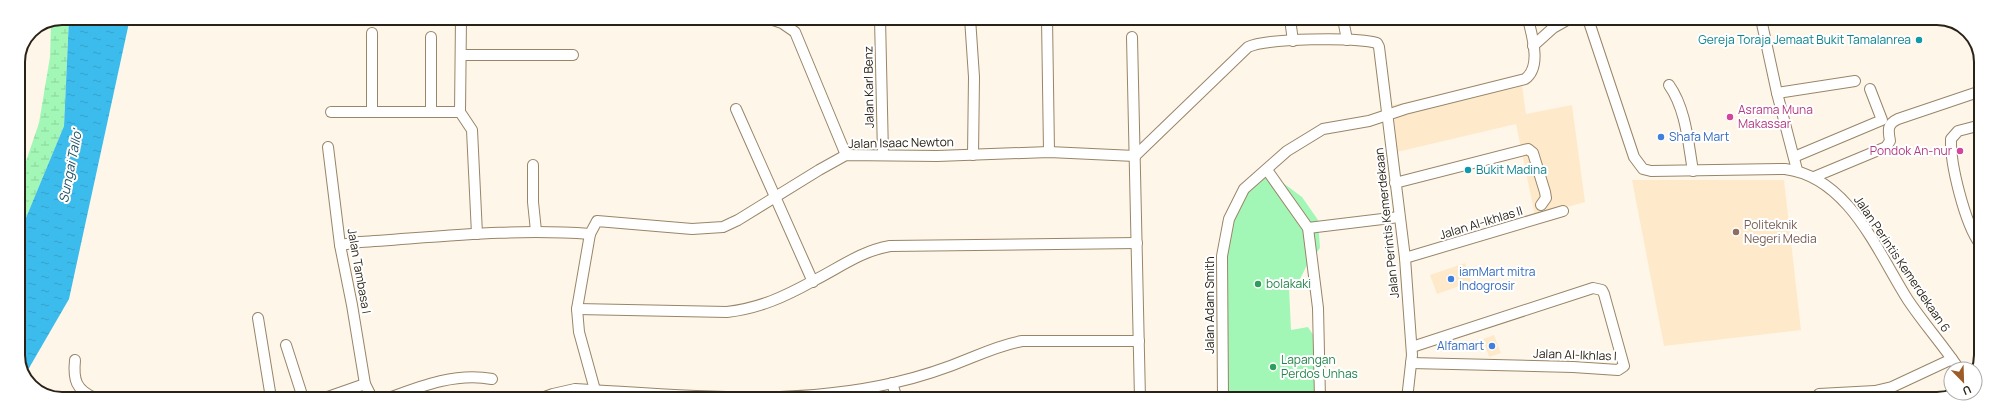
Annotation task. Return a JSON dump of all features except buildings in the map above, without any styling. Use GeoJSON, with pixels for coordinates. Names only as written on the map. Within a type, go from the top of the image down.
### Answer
{"type":"FeatureCollection","features":[{"type":"Feature","properties":{"kind":"street"},"geometry":{"type":"LineString","coordinates":[[461,25],[460,112],[472,130],[477,234]]}},
{"type":"Feature","properties":{"kind":"street"},"geometry":{"type":"LineString","coordinates":[[785,25],[795,32],[846,155]]}},
{"type":"Feature","properties":{"kind":"street","name":"Jalan Karl Benz"},"geometry":{"type":"LineString","coordinates":[[880,25],[883,155]]}},
{"type":"Feature","properties":{"kind":"street"},"geometry":{"type":"LineString","coordinates":[[971,25],[973,56],[973,155]]}},
{"type":"Feature","properties":{"kind":"street"},"geometry":{"type":"LineString","coordinates":[[1047,25],[1048,152]]}},
{"type":"Feature","properties":{"kind":"street"},"geometry":{"type":"LineString","coordinates":[[1291,25],[1293,41]]}},
{"type":"Feature","properties":{"kind":"street"},"geometry":{"type":"LineString","coordinates":[[1135,156],[1248,46],[1262,42],[1347,40],[1344,25]]}},
{"type":"Feature","properties":{"kind":"street","name":"Jalan Adam Smith"},"geometry":{"type":"LineString","coordinates":[[1223,392],[1222,256],[1230,219],[1244,189],[1287,151],[1318,132],[1334,126],[1369,121],[1388,114],[1525,79],[1531,74],[1534,67],[1533,46],[1529,25]]}},
{"type":"Feature","properties":{"kind":"street"},"geometry":{"type":"LineString","coordinates":[[1533,46],[1558,25]]}},
{"type":"Feature","properties":{"kind":"street","name":"Jalan Perintis Kemerdekaan 6"},"geometry":{"type":"LineString","coordinates":[[1591,25],[1634,157],[1643,169],[1651,171],[1786,169],[1797,170],[1814,177],[1838,195],[1856,215],[1879,250],[1908,300],[1952,359]]}},
{"type":"Feature","properties":{"kind":"street"},"geometry":{"type":"LineString","coordinates":[[1762,25],[1777,93],[1797,170]]}},
{"type":"Feature","properties":{"kind":"street"},"geometry":{"type":"LineString","coordinates":[[372,33],[372,112]]}},
{"type":"Feature","properties":{"kind":"street"},"geometry":{"type":"LineString","coordinates":[[1132,37],[1140,392]]}},
{"type":"Feature","properties":{"kind":"street"},"geometry":{"type":"LineString","coordinates":[[431,38],[431,112]]}},
{"type":"Feature","properties":{"kind":"street","name":"Jalan Perintis Kemerdekaan"},"geometry":{"type":"LineString","coordinates":[[1347,40],[1373,42],[1378,44],[1405,258],[1412,347],[1408,392]]}},
{"type":"Feature","properties":{"kind":"street"},"geometry":{"type":"LineString","coordinates":[[461,55],[573,55]]}},
{"type":"Feature","properties":{"kind":"street"},"geometry":{"type":"LineString","coordinates":[[1777,93],[1855,82]]}},
{"type":"Feature","properties":{"kind":"street"},"geometry":{"type":"LineString","coordinates":[[1669,85],[1677,98],[1683,115],[1693,171]]}},
{"type":"Feature","properties":{"kind":"street"},"geometry":{"type":"LineString","coordinates":[[1794,157],[1882,120],[1870,89]]}},
{"type":"Feature","properties":{"kind":"street"},"geometry":{"type":"LineString","coordinates":[[1814,177],[1886,147],[1890,141],[1888,130],[1890,125],[1898,118],[1974,93]]}},
{"type":"Feature","properties":{"kind":"street"},"geometry":{"type":"LineString","coordinates":[[736,109],[813,282]]}},
{"type":"Feature","properties":{"kind":"street"},"geometry":{"type":"LineString","coordinates":[[331,112],[460,112]]}},
{"type":"Feature","properties":{"kind":"street"},"geometry":{"type":"LineString","coordinates":[[1974,127],[1958,131],[1951,139],[1950,148],[1968,219],[1974,234]]}},
{"type":"Feature","properties":{"kind":"street","name":"Jalan Tambasa I"},"geometry":{"type":"LineString","coordinates":[[328,147],[340,246],[352,305],[365,384],[369,392]]}},
{"type":"Feature","properties":{"kind":"street"},"geometry":{"type":"LineString","coordinates":[[1396,183],[1528,149],[1533,153],[1545,192],[1546,198],[1541,205]]}},
{"type":"Feature","properties":{"kind":"street","name":"Jalan Isaac Newton"},"geometry":{"type":"LineString","coordinates":[[592,230],[600,220],[692,229],[723,227],[775,198],[846,155],[973,155],[1048,152],[1135,156]]}},
{"type":"Feature","properties":{"kind":"street"},"geometry":{"type":"LineString","coordinates":[[533,165],[533,202],[536,231]]}},
{"type":"Feature","properties":{"kind":"street"},"geometry":{"type":"LineString","coordinates":[[1267,170],[1308,228],[1318,308],[1320,392]]}},
{"type":"Feature","properties":{"kind":"street","name":"Jalan Al-Ikhlas II"},"geometry":{"type":"LineString","coordinates":[[1405,258],[1563,211]]}},
{"type":"Feature","properties":{"kind":"street"},"geometry":{"type":"LineString","coordinates":[[1308,228],[1399,217]]}},
{"type":"Feature","properties":{"kind":"street"},"geometry":{"type":"LineString","coordinates":[[340,246],[360,242],[477,234],[592,230],[577,309],[579,332],[594,392]]}},
{"type":"Feature","properties":{"kind":"street"},"geometry":{"type":"LineString","coordinates":[[577,309],[727,312],[762,306],[813,282],[855,257],[878,248],[890,246],[1136,243]]}},
{"type":"Feature","properties":{"kind":"street","name":"Jalan Al-Ikhlas I"},"geometry":{"type":"LineString","coordinates":[[1411,363],[1573,367],[1618,370],[1624,366],[1604,294],[1602,290],[1594,288],[1412,347]]}},
{"type":"Feature","properties":{"kind":"street"},"geometry":{"type":"LineString","coordinates":[[258,318],[270,392]]}},
{"type":"Feature","properties":{"kind":"street"},"geometry":{"type":"LineString","coordinates":[[836,392],[892,383],[930,373],[1007,344],[1022,341],[1139,341]]}},
{"type":"Feature","properties":{"kind":"street"},"geometry":{"type":"LineString","coordinates":[[286,345],[301,392]]}},
{"type":"Feature","properties":{"kind":"street"},"geometry":{"type":"LineString","coordinates":[[1865,392],[1892,387],[1952,359]]}},
{"type":"Feature","properties":{"kind":"street"},"geometry":{"type":"LineString","coordinates":[[75,360],[73,375],[75,382],[79,387],[87,392]]}},
{"type":"Feature","properties":{"kind":"street"},"geometry":{"type":"LineString","coordinates":[[406,392],[453,379],[471,376],[492,379]]}},
{"type":"Feature","properties":{"kind":"street"},"geometry":{"type":"LineString","coordinates":[[892,383],[895,392]]}},
{"type":"Feature","properties":{"kind":"street"},"geometry":{"type":"LineString","coordinates":[[342,392],[365,384]]}},
{"type":"Feature","properties":{"kind":"street"},"geometry":{"type":"LineString","coordinates":[[562,392],[575,389],[587,392]]}},
{"type":"Feature","properties":{"kind":"shaded area"},"geometry":{"type":"Polygon","coordinates":[[[1521,78],[1526,114],[1572,105],[1585,202],[1535,216],[1516,124],[1397,152],[1393,105],[1521,78]]]}},
{"type":"Feature","properties":{"kind":"shaded area"},"geometry":{"type":"Polygon","coordinates":[[[1632,180],[1784,180],[1801,330],[1664,346],[1632,180]]]}},
{"type":"Feature","properties":{"kind":"shaded area","name":"iamMart mitra Indogrosir"},"geometry":{"type":"Polygon","coordinates":[[[1465,263],[1471,282],[1437,294],[1430,275],[1465,263]]]}},
{"type":"Feature","properties":{"kind":"shaded area","name":"Alfamart"},"geometry":{"type":"Polygon","coordinates":[[[1494,335],[1501,353],[1489,357],[1483,339],[1494,335]]]}},
{"type":"Feature","properties":{"kind":"green space"},"geometry":{"type":"Polygon","coordinates":[[[69,25],[64,126],[25,220],[25,164],[39,123],[50,57],[51,27],[69,25]]]}},
{"type":"Feature","properties":{"kind":"green space","name":"bolakaki"},"geometry":{"type":"Polygon","coordinates":[[[1263,168],[1302,197],[1318,220],[1320,248],[1306,267],[1299,281],[1289,287],[1291,330],[1308,327],[1313,336],[1322,361],[1324,379],[1323,392],[1217,392],[1222,322],[1222,222],[1239,191],[1263,168]]]}},
{"type":"Feature","properties":{"kind":"water","name":"Sungai Tallo'"},"geometry":{"type":"Polygon","coordinates":[[[69,25],[128,25],[69,299],[28,369],[25,358],[25,220],[64,126],[69,25]]]}},
{"type":"Feature","properties":{"kind":"place","name":"Gereja Toraja Jemaat Bukit Tamalanrea"},"geometry":{"type":"Point","coordinates":[1919,40]}},
{"type":"Feature","properties":{"kind":"place","name":"Asrama Muna Makassar"},"geometry":{"type":"Point","coordinates":[1730,117]}},
{"type":"Feature","properties":{"kind":"place","name":"Shafa Mart"},"geometry":{"type":"Point","coordinates":[1661,137]}},
{"type":"Feature","properties":{"kind":"place","name":"Pondok An-nur"},"geometry":{"type":"Point","coordinates":[1960,151]}},
{"type":"Feature","properties":{"kind":"place","name":"Bukit Madina"},"geometry":{"type":"Point","coordinates":[1468,170]}},
{"type":"Feature","properties":{"kind":"place","name":"Politeknik Negeri Media"},"geometry":{"type":"Point","coordinates":[1736,232]}},
{"type":"Feature","properties":{"kind":"place","name":"iamMart mitra Indogrosir"},"geometry":{"type":"Point","coordinates":[1451,279]}},
{"type":"Feature","properties":{"kind":"place","name":"bolakaki"},"geometry":{"type":"Point","coordinates":[1258,284]}},
{"type":"Feature","properties":{"kind":"place","name":"Alfamart"},"geometry":{"type":"Point","coordinates":[1492,346]}},
{"type":"Feature","properties":{"kind":"place","name":"Lapangan Perdos Unhas"},"geometry":{"type":"Point","coordinates":[1273,367]}}]}
